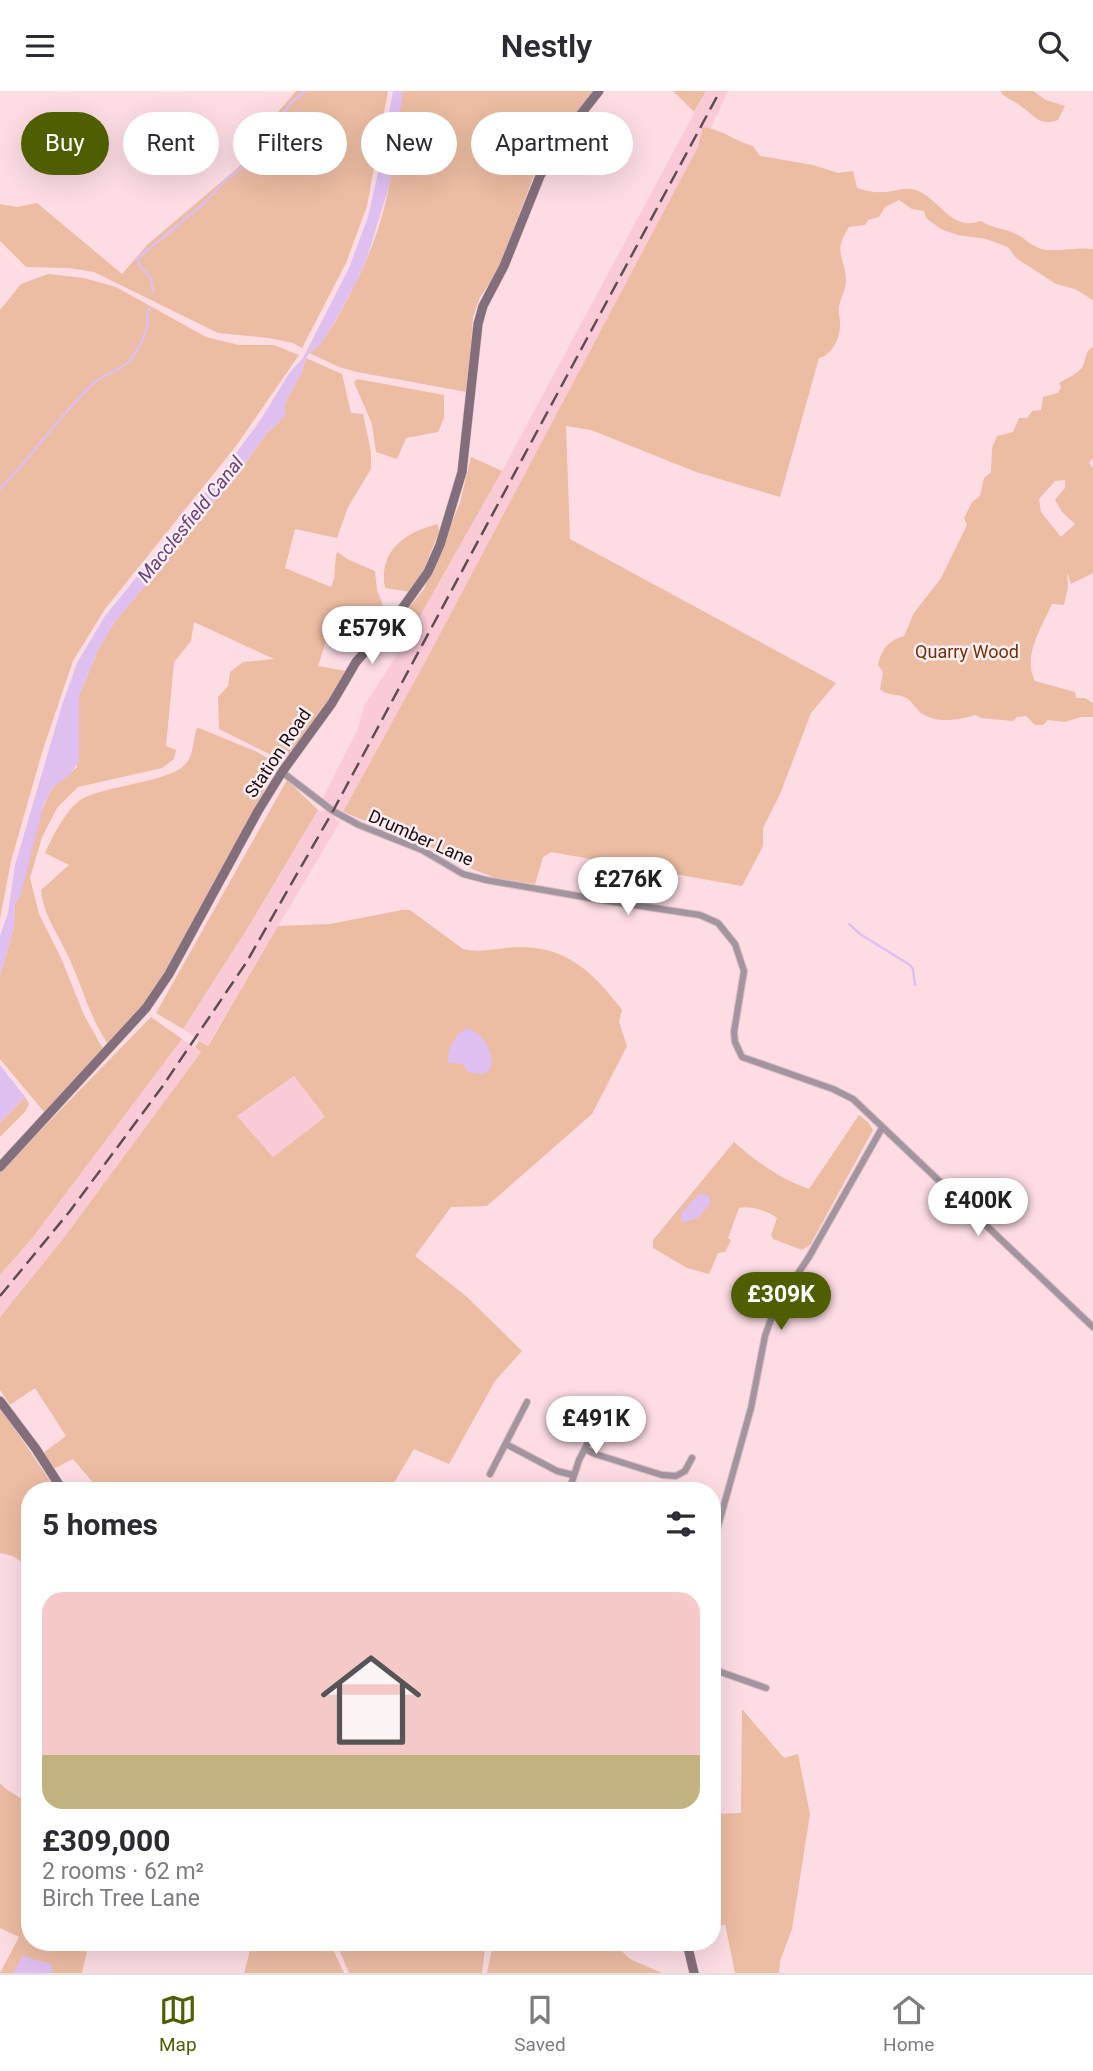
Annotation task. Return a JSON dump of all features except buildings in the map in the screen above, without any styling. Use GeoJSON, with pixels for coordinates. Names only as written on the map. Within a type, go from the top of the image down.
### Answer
{"type":"FeatureCollection","features":[{"type":"Feature","properties":{"kind":"street","name":"Station Road"},"geometry":{"type":"LineString","coordinates":[[0,1167],[146,1008],[169,974],[282,772],[332,703],[356,662],[401,610],[428,572],[440,545],[462,472],[478,324],[483,306],[505,266],[544,167],[562,138],[599,91]]}},
{"type":"Feature","properties":{"kind":"street","name":"Drumber Lane"},"geometry":{"type":"LineString","coordinates":[[282,772],[333,811],[359,825],[422,850],[463,874],[601,901],[700,915],[718,923],[735,944],[744,971],[734,1032],[742,1057],[833,1089],[864,1108],[882,1128]]}},
{"type":"Feature","properties":{"kind":"street"},"geometry":{"type":"LineString","coordinates":[[721,1516],[751,1408],[765,1335],[775,1308],[816,1246],[882,1128],[1093,1327]]}},
{"type":"Feature","properties":{"kind":"street"},"geometry":{"type":"LineString","coordinates":[[0,1401],[57,1482]]}},
{"type":"Feature","properties":{"kind":"street"},"geometry":{"type":"LineString","coordinates":[[491,1474],[527,1402]]}},
{"type":"Feature","properties":{"kind":"street"},"geometry":{"type":"LineString","coordinates":[[571,1482],[602,1416]]}},
{"type":"Feature","properties":{"kind":"street"},"geometry":{"type":"LineString","coordinates":[[506,1444],[558,1471],[573,1475]]}},
{"type":"Feature","properties":{"kind":"street"},"geometry":{"type":"LineString","coordinates":[[585,1449],[670,1476],[685,1471],[692,1458]]}},
{"type":"Feature","properties":{"kind":"street"},"geometry":{"type":"LineString","coordinates":[[721,1672],[766,1688]]}},
{"type":"Feature","properties":{"kind":"street"},"geometry":{"type":"LineString","coordinates":[[689,1951],[694,1973]]}},
{"type":"Feature","properties":{"kind":"shaded area"},"geometry":{"type":"Polygon","coordinates":[[[706,91],[728,91],[711,128],[431,651],[343,812],[338,810],[334,818],[340,822],[207,1046],[183,1029],[318,810],[323,812],[329,804],[322,799],[357,731],[364,706],[404,644],[502,471],[706,91]]]}},
{"type":"Feature","properties":{"kind":"shaded area"},"geometry":{"type":"Polygon","coordinates":[[[182,1039],[201,1052],[63,1239],[0,1317],[0,1275],[33,1237],[182,1039]]]}},
{"type":"Feature","properties":{"kind":"shaded area"},"geometry":{"type":"Polygon","coordinates":[[[294,1076],[325,1118],[273,1157],[237,1116],[294,1076]]]}},
{"type":"Feature","properties":{"kind":"green space"},"geometry":{"type":"Polygon","coordinates":[[[296,91],[388,91],[384,112],[361,112],[361,175],[373,175],[367,206],[346,263],[302,348],[293,343],[269,338],[218,333],[94,272],[69,268],[26,267],[0,241],[0,204],[17,207],[37,203],[122,274],[147,245],[233,172],[233,175],[347,175],[347,112],[278,112],[296,91]]]}},
{"type":"Feature","properties":{"kind":"green space"},"geometry":{"type":"Polygon","coordinates":[[[403,91],[593,91],[578,112],[471,112],[471,175],[534,175],[497,273],[480,297],[473,317],[467,392],[357,372],[309,353],[331,328],[364,266],[386,202],[391,175],[457,175],[457,112],[400,112],[403,91]]]}},
{"type":"Feature","properties":{"kind":"green space"},"geometry":{"type":"Polygon","coordinates":[[[673,91],[706,91],[694,112],[673,91]]]}},
{"type":"Feature","properties":{"kind":"green space"},"geometry":{"type":"Polygon","coordinates":[[[1001,91],[1033,91],[1046,100],[1065,106],[1058,120],[1042,121],[1004,96],[1001,91]]]}},
{"type":"Feature","properties":{"kind":"green space"},"geometry":{"type":"Polygon","coordinates":[[[703,127],[753,146],[760,156],[813,165],[838,173],[853,171],[857,188],[870,192],[916,190],[961,222],[981,221],[1013,233],[1044,250],[1093,249],[1093,300],[1075,289],[1056,284],[1016,258],[1008,247],[941,229],[926,218],[924,211],[912,209],[899,200],[885,207],[879,217],[868,220],[865,225],[849,227],[841,243],[846,280],[839,306],[839,334],[828,354],[819,358],[780,497],[696,472],[591,430],[566,426],[570,539],[836,683],[811,713],[780,794],[763,828],[763,846],[742,886],[551,852],[543,857],[535,884],[496,878],[472,869],[433,848],[343,812],[698,147],[703,127]]]}},
{"type":"Feature","properties":{"kind":"green space"},"geometry":{"type":"Polygon","coordinates":[[[48,274],[84,278],[116,287],[206,337],[239,345],[274,345],[299,355],[236,446],[105,609],[73,661],[43,749],[11,861],[0,919],[0,310],[21,284],[48,274]]]}},
{"type":"Feature","properties":{"kind":"green space","name":"Quarry Wood"},"geometry":{"type":"Polygon","coordinates":[[[1093,347],[1093,458],[1089,463],[1093,468],[1093,573],[1071,584],[1067,572],[1068,587],[1064,605],[1052,604],[1035,642],[1031,662],[1035,681],[1075,692],[1076,698],[1085,698],[1093,703],[1093,717],[1081,717],[1065,722],[1048,720],[1043,725],[1035,725],[1026,716],[1017,717],[1013,721],[975,715],[948,720],[927,716],[906,698],[880,689],[883,672],[878,665],[881,654],[886,646],[904,636],[914,613],[941,578],[967,525],[964,518],[972,502],[980,496],[984,478],[991,472],[992,448],[997,436],[1013,432],[1019,418],[1027,418],[1032,411],[1041,410],[1043,397],[1058,393],[1061,387],[1059,383],[1081,369],[1093,347]],[[1065,480],[1055,481],[1039,499],[1041,512],[1061,537],[1075,524],[1062,512],[1055,500],[1065,488],[1065,480]]]}},
{"type":"Feature","properties":{"kind":"green space"},"geometry":{"type":"Polygon","coordinates":[[[306,358],[342,374],[351,413],[363,414],[371,452],[371,469],[348,507],[337,538],[295,529],[285,568],[331,587],[338,552],[347,559],[375,571],[377,590],[388,619],[368,643],[334,616],[318,666],[346,671],[325,708],[286,757],[279,759],[219,729],[218,697],[228,686],[230,672],[243,662],[274,659],[194,622],[191,641],[174,662],[166,746],[176,750],[174,759],[162,768],[78,787],[57,808],[42,837],[30,878],[39,914],[61,958],[84,1015],[103,1049],[45,1113],[0,1059],[0,976],[14,927],[15,904],[20,897],[41,812],[54,786],[77,767],[79,696],[98,650],[114,623],[239,472],[267,433],[279,422],[306,358]]]}},
{"type":"Feature","properties":{"kind":"green space"},"geometry":{"type":"Polygon","coordinates":[[[357,379],[444,395],[444,418],[438,432],[406,438],[397,459],[376,452],[372,424],[354,382],[357,379]]]}},
{"type":"Feature","properties":{"kind":"green space"},"geometry":{"type":"Polygon","coordinates":[[[471,457],[502,471],[404,644],[388,634],[424,589],[460,503],[471,457]]]}},
{"type":"Feature","properties":{"kind":"green space"},"geometry":{"type":"Polygon","coordinates":[[[438,524],[439,532],[418,584],[411,592],[385,588],[386,564],[396,545],[415,532],[438,524]]]}},
{"type":"Feature","properties":{"kind":"green space"},"geometry":{"type":"Polygon","coordinates":[[[196,729],[257,752],[269,759],[274,770],[244,831],[170,965],[142,1006],[108,1044],[91,1014],[42,899],[41,890],[69,865],[45,853],[65,816],[82,799],[107,790],[156,779],[181,768],[190,757],[196,729]]]}},
{"type":"Feature","properties":{"kind":"green space"},"geometry":{"type":"Polygon","coordinates":[[[287,780],[318,810],[183,1029],[156,1013],[287,780]]]}},
{"type":"Feature","properties":{"kind":"green space"},"geometry":{"type":"Polygon","coordinates":[[[410,910],[463,949],[478,951],[524,947],[541,949],[569,959],[592,975],[622,1010],[619,1022],[627,1046],[592,1114],[487,1206],[451,1207],[415,1256],[466,1296],[522,1351],[495,1381],[449,1464],[414,1449],[394,1482],[92,1482],[73,1459],[53,1469],[43,1453],[66,1436],[35,1388],[10,1405],[0,1390],[0,1317],[63,1239],[201,1052],[195,1047],[199,1041],[208,1046],[278,926],[330,924],[410,910]],[[294,1076],[237,1116],[273,1157],[325,1117],[294,1076]]]}},
{"type":"Feature","properties":{"kind":"green space"},"geometry":{"type":"Polygon","coordinates":[[[151,1017],[182,1039],[33,1237],[0,1275],[0,1172],[151,1017]]]}},
{"type":"Feature","properties":{"kind":"green space"},"geometry":{"type":"Polygon","coordinates":[[[25,1097],[29,1104],[25,1112],[0,1137],[0,1122],[25,1097]]]}},
{"type":"Feature","properties":{"kind":"green space"},"geometry":{"type":"Polygon","coordinates":[[[859,1115],[873,1130],[810,1245],[802,1250],[773,1239],[771,1235],[777,1218],[759,1209],[744,1207],[739,1208],[725,1252],[718,1253],[709,1274],[687,1268],[653,1248],[653,1240],[734,1142],[769,1169],[809,1189],[859,1115]]]}},
{"type":"Feature","properties":{"kind":"green space"},"geometry":{"type":"Polygon","coordinates":[[[0,1407],[51,1482],[21,1482],[21,1562],[13,1556],[0,1553],[0,1407]]]}},
{"type":"Feature","properties":{"kind":"green space"},"geometry":{"type":"Polygon","coordinates":[[[742,1709],[784,1758],[798,1754],[810,1814],[792,1929],[780,1961],[779,1973],[735,1973],[725,1924],[721,1926],[721,1814],[741,1813],[742,1709]]]}},
{"type":"Feature","properties":{"kind":"green space"},"geometry":{"type":"Polygon","coordinates":[[[0,1783],[21,1798],[21,1951],[87,1951],[82,1973],[0,1973],[19,1937],[0,1928],[0,1783]]]}},
{"type":"Feature","properties":{"kind":"green space"},"geometry":{"type":"Polygon","coordinates":[[[250,1951],[334,1951],[344,1973],[244,1973],[250,1951]]]}},
{"type":"Feature","properties":{"kind":"green space"},"geometry":{"type":"Polygon","coordinates":[[[339,1951],[485,1951],[482,1973],[349,1973],[339,1951]]]}},
{"type":"Feature","properties":{"kind":"green space"},"geometry":{"type":"Polygon","coordinates":[[[491,1951],[622,1951],[630,1959],[662,1973],[487,1973],[491,1951]]]}},
{"type":"Feature","properties":{"kind":"water"},"geometry":{"type":"Polygon","coordinates":[[[393,91],[403,91],[400,112],[389,112],[393,91]]]}},
{"type":"Feature","properties":{"kind":"water","name":"Macclesfield Canal"},"geometry":{"type":"Polygon","coordinates":[[[377,175],[391,175],[368,255],[356,283],[321,344],[309,353],[305,360],[301,374],[285,403],[285,416],[267,433],[239,472],[114,623],[98,650],[79,696],[79,762],[68,776],[53,787],[44,804],[20,897],[15,904],[14,927],[0,976],[0,936],[8,913],[15,865],[77,663],[105,616],[224,470],[261,419],[290,372],[303,358],[349,268],[368,217],[377,175]]]}},
{"type":"Feature","properties":{"kind":"water"},"geometry":{"type":"Polygon","coordinates":[[[467,1028],[479,1035],[487,1045],[491,1058],[489,1071],[480,1074],[468,1072],[462,1064],[448,1063],[452,1043],[467,1028]]]}},
{"type":"Feature","properties":{"kind":"water"},"geometry":{"type":"Polygon","coordinates":[[[0,1065],[25,1097],[0,1122],[0,1065]]]}},
{"type":"Feature","properties":{"kind":"water"},"geometry":{"type":"Polygon","coordinates":[[[700,1193],[710,1196],[710,1204],[698,1218],[684,1222],[681,1220],[682,1212],[700,1193]]]}},
{"type":"Feature","properties":{"kind":"water"},"geometry":{"type":"Polygon","coordinates":[[[23,1955],[51,1964],[52,1973],[13,1973],[23,1955]]]}},
{"type":"Feature","properties":{"kind":"waterway"},"geometry":{"type":"LineString","coordinates":[[154,293],[150,277],[137,259],[203,204],[228,178],[251,162],[257,143],[273,129],[289,105],[305,91]]}},
{"type":"Feature","properties":{"kind":"waterway"},"geometry":{"type":"LineString","coordinates":[[0,489],[81,395],[98,380],[130,360],[145,333],[150,308]]}},
{"type":"Feature","properties":{"kind":"waterway"},"geometry":{"type":"LineString","coordinates":[[849,924],[860,934],[910,965],[915,985]]}},
{"type":"Feature","properties":{"kind":"railway"},"geometry":{"type":"LineString","coordinates":[[0,1296],[70,1211],[162,1087],[246,963],[333,811],[720,91]]}}]}
